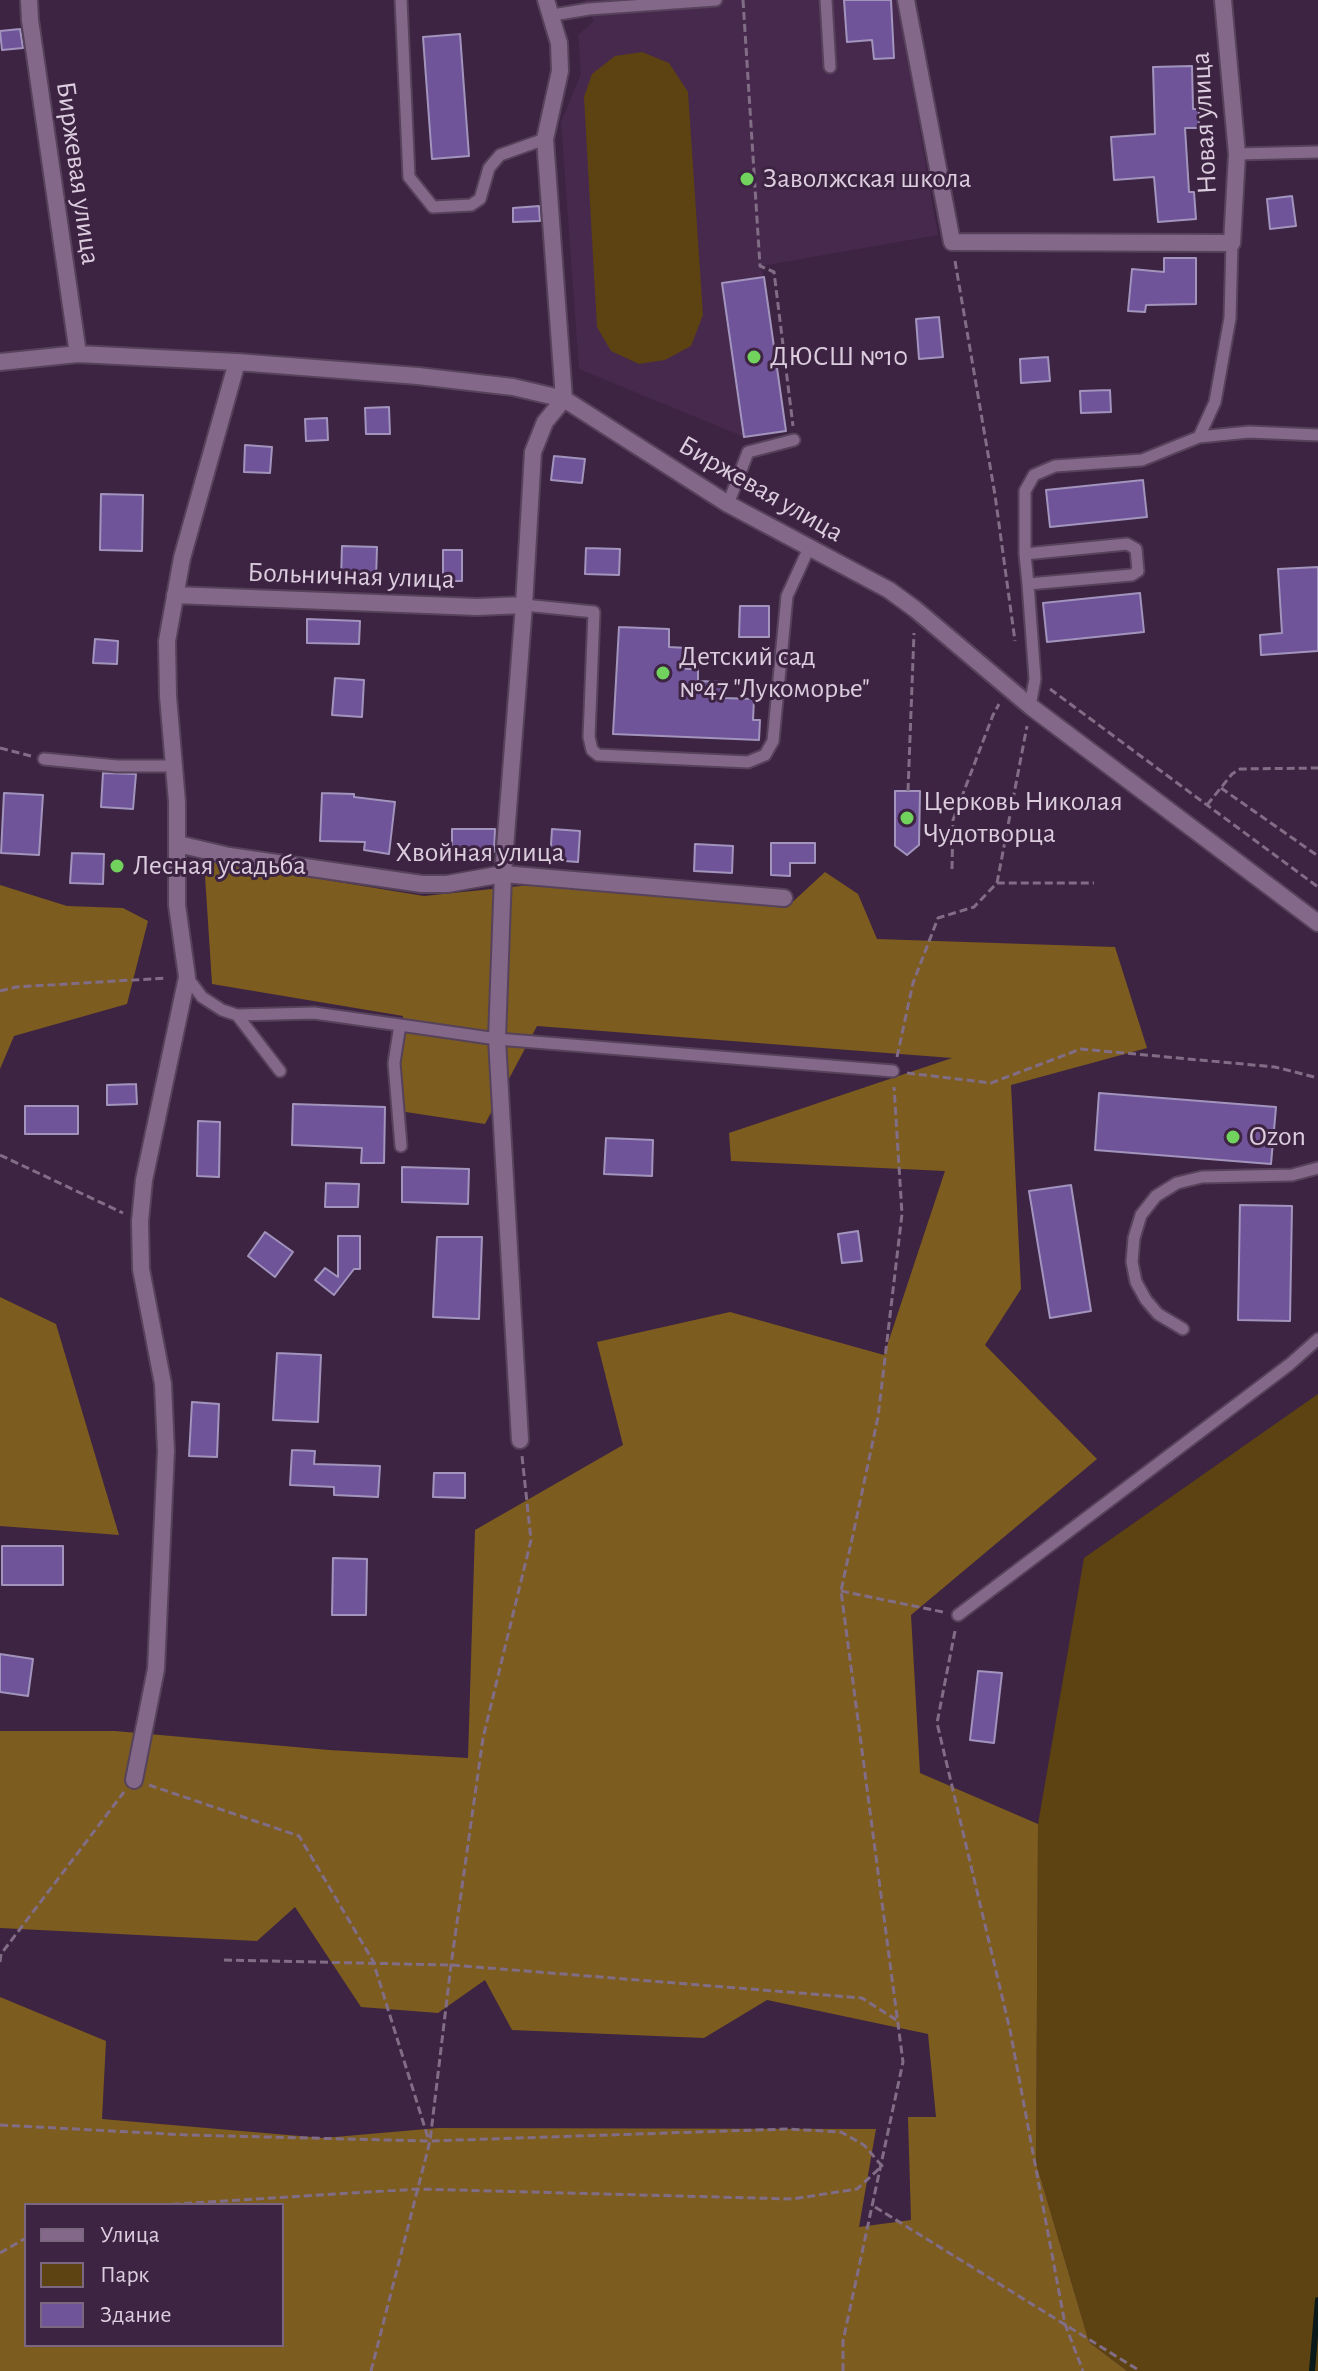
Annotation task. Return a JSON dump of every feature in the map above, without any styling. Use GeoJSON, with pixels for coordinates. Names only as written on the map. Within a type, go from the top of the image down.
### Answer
{"type":"FeatureCollection","features":[{"type":"Feature","properties":{"kind":"street","name":"Биржевая улица"},"geometry":{"type":"LineString","coordinates":[[29,0],[78,354]]}},
{"type":"Feature","properties":{"kind":"street"},"geometry":{"type":"LineString","coordinates":[[906,0],[952,242],[1232,243]]}},
{"type":"Feature","properties":{"kind":"street","name":"Новая улица"},"geometry":{"type":"LineString","coordinates":[[1223,0],[1237,154],[1232,243]]}},
{"type":"Feature","properties":{"kind":"street"},"geometry":{"type":"LineString","coordinates":[[520,1440],[497,1039],[503,874],[533,452],[545,422],[564,399],[545,139],[560,71],[559,43],[549,8]]}},
{"type":"Feature","properties":{"kind":"street","name":"Биржевая улица"},"geometry":{"type":"LineString","coordinates":[[0,362],[78,354],[237,362],[434,378],[513,387],[564,399],[728,504],[889,590],[1030,706],[1318,923]]}},
{"type":"Feature","properties":{"kind":"street"},"geometry":{"type":"LineString","coordinates":[[134,1780],[156,1669],[166,1451],[163,1384],[141,1269],[140,1221],[144,1180],[187,977],[177,905],[178,844],[167,641],[182,558],[237,362]]}},
{"type":"Feature","properties":{"kind":"street","name":"Больничная улица"},"geometry":{"type":"LineString","coordinates":[[175,595],[477,607],[524,605]]}},
{"type":"Feature","properties":{"kind":"street","name":"Хвойная улица"},"geometry":{"type":"LineString","coordinates":[[178,844],[229,856],[422,884],[447,884],[503,874],[784,898]]}},
{"type":"Feature","properties":{"kind":"lane"},"geometry":{"type":"LineString","coordinates":[[401,0],[409,177],[433,207],[471,205],[480,199],[489,168],[500,155],[545,139]]}},
{"type":"Feature","properties":{"kind":"lane"},"geometry":{"type":"LineString","coordinates":[[549,8],[716,0]]}},
{"type":"Feature","properties":{"kind":"lane"},"geometry":{"type":"LineString","coordinates":[[826,0],[830,67]]}},
{"type":"Feature","properties":{"kind":"lane"},"geometry":{"type":"LineString","coordinates":[[1237,154],[1318,152]]}},
{"type":"Feature","properties":{"kind":"lane"},"geometry":{"type":"LineString","coordinates":[[1199,437],[1215,402],[1230,318],[1232,243]]}},
{"type":"Feature","properties":{"kind":"lane"},"geometry":{"type":"LineString","coordinates":[[1030,706],[1035,679],[1025,554],[1025,491],[1034,475],[1055,466],[1142,460],[1199,437],[1249,432],[1318,435]]}},
{"type":"Feature","properties":{"kind":"lane"},"geometry":{"type":"LineString","coordinates":[[728,504],[748,452],[794,440]]}},
{"type":"Feature","properties":{"kind":"lane"},"geometry":{"type":"LineString","coordinates":[[1025,554],[1127,544],[1136,549],[1138,571],[1132,575],[1028,584]]}},
{"type":"Feature","properties":{"kind":"lane"},"geometry":{"type":"LineString","coordinates":[[524,605],[594,612],[589,737],[592,750],[598,755],[748,762],[765,755],[773,741],[787,596],[809,548]]}},
{"type":"Feature","properties":{"kind":"lane"},"geometry":{"type":"LineString","coordinates":[[44,759],[117,766],[175,766]]}},
{"type":"Feature","properties":{"kind":"lane"},"geometry":{"type":"LineString","coordinates":[[187,977],[202,997],[222,1010],[237,1015],[314,1013],[497,1039],[893,1071]]}},
{"type":"Feature","properties":{"kind":"lane"},"geometry":{"type":"LineString","coordinates":[[237,1015],[280,1071]]}},
{"type":"Feature","properties":{"kind":"lane"},"geometry":{"type":"LineString","coordinates":[[400,1025],[394,1063],[401,1146]]}},
{"type":"Feature","properties":{"kind":"lane"},"geometry":{"type":"LineString","coordinates":[[1183,1329],[1158,1314],[1136,1282],[1132,1262],[1134,1238],[1141,1215],[1156,1196],[1177,1183],[1202,1177],[1292,1175],[1318,1168]]}},
{"type":"Feature","properties":{"kind":"lane"},"geometry":{"type":"LineString","coordinates":[[958,1615],[1290,1364],[1318,1339]]}},
{"type":"Feature","properties":{"kind":"path"},"geometry":{"type":"LineString","coordinates":[[743,0],[760,266],[774,272],[794,440]]}},
{"type":"Feature","properties":{"kind":"path"},"geometry":{"type":"LineString","coordinates":[[952,242],[995,495],[1016,647]]}},
{"type":"Feature","properties":{"kind":"path"},"geometry":{"type":"LineString","coordinates":[[908,791],[915,609]]}},
{"type":"Feature","properties":{"kind":"path"},"geometry":{"type":"LineString","coordinates":[[1035,679],[1318,887]]}},
{"type":"Feature","properties":{"kind":"path"},"geometry":{"type":"LineString","coordinates":[[952,869],[953,820],[993,715],[1010,688]]}},
{"type":"Feature","properties":{"kind":"path"},"geometry":{"type":"LineString","coordinates":[[843,2371],[843,2341],[903,2062],[841,1591],[878,1417],[902,1214],[893,1071],[913,983],[938,918],[974,907],[997,883],[1030,706]]}},
{"type":"Feature","properties":{"kind":"path"},"geometry":{"type":"LineString","coordinates":[[0,748],[44,759]]}},
{"type":"Feature","properties":{"kind":"path"},"geometry":{"type":"LineString","coordinates":[[1207,805],[1232,774],[1240,769],[1318,768]]}},
{"type":"Feature","properties":{"kind":"path"},"geometry":{"type":"LineString","coordinates":[[1221,788],[1318,856]]}},
{"type":"Feature","properties":{"kind":"path"},"geometry":{"type":"LineString","coordinates":[[997,883],[1094,883]]}},
{"type":"Feature","properties":{"kind":"path"},"geometry":{"type":"LineString","coordinates":[[0,991],[16,987],[187,977]]}},
{"type":"Feature","properties":{"kind":"path"},"geometry":{"type":"LineString","coordinates":[[893,1071],[991,1083],[1081,1049],[1275,1067],[1318,1078]]}},
{"type":"Feature","properties":{"kind":"path"},"geometry":{"type":"LineString","coordinates":[[0,1155],[140,1221]]}},
{"type":"Feature","properties":{"kind":"path"},"geometry":{"type":"LineString","coordinates":[[371,2371],[430,2141],[483,1738],[531,1540],[520,1440]]}},
{"type":"Feature","properties":{"kind":"path"},"geometry":{"type":"LineString","coordinates":[[841,1591],[958,1615],[937,1723],[1010,2030],[1065,2324],[1083,2371]]}},
{"type":"Feature","properties":{"kind":"path"},"geometry":{"type":"LineString","coordinates":[[0,1962],[1,1954],[134,1780],[299,1836],[373,1961],[430,2141]]}},
{"type":"Feature","properties":{"kind":"path"},"geometry":{"type":"LineString","coordinates":[[224,1960],[451,1965],[862,1998],[898,2021]]}},
{"type":"Feature","properties":{"kind":"path"},"geometry":{"type":"LineString","coordinates":[[0,2125],[187,2135],[430,2141],[787,2129],[841,2132],[864,2145],[882,2166]]}},
{"type":"Feature","properties":{"kind":"path"},"geometry":{"type":"LineString","coordinates":[[191,2203],[418,2189],[792,2199],[857,2189],[882,2166]]}},
{"type":"Feature","properties":{"kind":"path"},"geometry":{"type":"LineString","coordinates":[[873,2206],[1140,2371]]}},
{"type":"Feature","properties":{"kind":"path"},"geometry":{"type":"LineString","coordinates":[[0,2253],[24,2239]]}},
{"type":"Feature","properties":{"kind":"shaded area","name":"Заволжская школа"},"geometry":{"type":"Polygon","coordinates":[[[584,0],[897,0],[938,235],[761,266],[764,277],[723,283],[744,437],[579,369],[561,122],[581,74],[578,35],[594,21],[584,0]]]}},
{"type":"Feature","properties":{"kind":"shaded area"},"geometry":{"type":"Polygon","coordinates":[[[204,860],[424,896],[540,884],[786,908],[825,872],[858,894],[877,939],[1115,947],[1147,1048],[1011,1085],[1021,1289],[985,1345],[1097,1459],[911,1615],[920,1773],[1038,1824],[1036,2163],[1089,2342],[1127,2371],[0,2371],[0,1997],[106,2041],[102,2119],[323,2138],[438,2128],[876,2129],[859,2227],[911,2220],[908,2117],[936,2117],[928,2034],[767,2000],[704,2038],[512,2030],[485,1980],[438,2013],[361,2007],[295,1907],[257,1941],[0,1928],[0,1731],[115,1731],[329,1750],[468,1758],[475,1530],[623,1445],[597,1342],[730,1312],[884,1355],[945,1171],[731,1161],[729,1133],[952,1058],[537,1026],[485,1124],[399,1111],[403,1016],[212,984],[204,860]]]}},
{"type":"Feature","properties":{"kind":"shaded area"},"geometry":{"type":"Polygon","coordinates":[[[0,885],[67,906],[123,908],[148,921],[127,1004],[14,1036],[0,1069],[0,885]]]}},
{"type":"Feature","properties":{"kind":"shaded area"},"geometry":{"type":"Polygon","coordinates":[[[0,1297],[56,1324],[119,1535],[0,1526],[0,1297]]]}},
{"type":"Feature","properties":{"kind":"green space"},"geometry":{"type":"Polygon","coordinates":[[[642,52],[669,63],[688,92],[703,315],[691,346],[665,360],[639,364],[611,351],[597,327],[584,97],[592,74],[615,56],[642,52]]]}},
{"type":"Feature","properties":{"kind":"green space"},"geometry":{"type":"Polygon","coordinates":[[[1318,1394],[1318,2371],[1127,2371],[1089,2342],[1036,2163],[1038,1824],[1084,1558],[1318,1394]]]}},
{"type":"Feature","properties":{"kind":"building"},"geometry":{"type":"Polygon","coordinates":[[[844,0],[891,0],[894,58],[874,59],[872,40],[847,42],[844,0]]]}},
{"type":"Feature","properties":{"kind":"building"},"geometry":{"type":"Polygon","coordinates":[[[20,29],[23,48],[2,50],[0,31],[20,29]]]}},
{"type":"Feature","properties":{"kind":"building"},"geometry":{"type":"Polygon","coordinates":[[[460,34],[469,156],[432,159],[423,37],[460,34]]]}},
{"type":"Feature","properties":{"kind":"building"},"geometry":{"type":"Polygon","coordinates":[[[1192,66],[1193,109],[1199,109],[1199,128],[1185,128],[1189,192],[1194,192],[1196,219],[1158,222],[1154,177],[1114,180],[1111,137],[1155,134],[1153,67],[1192,66]]]}},
{"type":"Feature","properties":{"kind":"building"},"geometry":{"type":"Polygon","coordinates":[[[1292,196],[1296,226],[1270,229],[1267,199],[1292,196]]]}},
{"type":"Feature","properties":{"kind":"building"},"geometry":{"type":"Polygon","coordinates":[[[539,206],[540,221],[513,222],[513,208],[539,206]]]}},
{"type":"Feature","properties":{"kind":"building"},"geometry":{"type":"Polygon","coordinates":[[[1164,258],[1196,258],[1196,304],[1146,305],[1145,312],[1128,311],[1132,269],[1164,272],[1164,258]]]}},
{"type":"Feature","properties":{"kind":"building","name":"ДЮСШ №10"},"geometry":{"type":"Polygon","coordinates":[[[764,277],[786,431],[744,437],[722,283],[764,277]]]}},
{"type":"Feature","properties":{"kind":"building"},"geometry":{"type":"Polygon","coordinates":[[[939,317],[943,357],[919,359],[916,319],[939,317]]]}},
{"type":"Feature","properties":{"kind":"building"},"geometry":{"type":"Polygon","coordinates":[[[1048,357],[1050,381],[1021,383],[1020,359],[1048,357]]]}},
{"type":"Feature","properties":{"kind":"building"},"geometry":{"type":"Polygon","coordinates":[[[1110,390],[1111,412],[1081,413],[1080,391],[1110,390]]]}},
{"type":"Feature","properties":{"kind":"building"},"geometry":{"type":"Polygon","coordinates":[[[389,407],[390,434],[366,434],[365,408],[389,407]]]}},
{"type":"Feature","properties":{"kind":"building"},"geometry":{"type":"Polygon","coordinates":[[[327,418],[328,440],[306,441],[305,419],[327,418]]]}},
{"type":"Feature","properties":{"kind":"building"},"geometry":{"type":"Polygon","coordinates":[[[245,445],[272,447],[270,473],[244,472],[245,445]]]}},
{"type":"Feature","properties":{"kind":"building"},"geometry":{"type":"Polygon","coordinates":[[[554,456],[585,459],[582,483],[551,480],[554,456]]]}},
{"type":"Feature","properties":{"kind":"building"},"geometry":{"type":"Polygon","coordinates":[[[1143,480],[1147,517],[1050,527],[1046,490],[1143,480]]]}},
{"type":"Feature","properties":{"kind":"building"},"geometry":{"type":"Polygon","coordinates":[[[101,494],[143,495],[142,551],[100,550],[101,494]]]}},
{"type":"Feature","properties":{"kind":"building"},"geometry":{"type":"Polygon","coordinates":[[[342,546],[377,547],[376,580],[341,579],[342,546]]]}},
{"type":"Feature","properties":{"kind":"building"},"geometry":{"type":"Polygon","coordinates":[[[586,548],[620,549],[619,575],[585,574],[586,548]]]}},
{"type":"Feature","properties":{"kind":"building"},"geometry":{"type":"Polygon","coordinates":[[[443,550],[462,550],[462,581],[443,581],[443,550]]]}},
{"type":"Feature","properties":{"kind":"building"},"geometry":{"type":"Polygon","coordinates":[[[1318,567],[1318,651],[1261,655],[1260,635],[1282,633],[1278,569],[1318,567]]]}},
{"type":"Feature","properties":{"kind":"building"},"geometry":{"type":"Polygon","coordinates":[[[1140,593],[1144,632],[1047,642],[1043,603],[1140,593]]]}},
{"type":"Feature","properties":{"kind":"building"},"geometry":{"type":"Polygon","coordinates":[[[740,606],[769,606],[769,637],[739,637],[740,606]]]}},
{"type":"Feature","properties":{"kind":"building"},"geometry":{"type":"Polygon","coordinates":[[[307,619],[360,621],[359,644],[307,643],[307,619]]]}},
{"type":"Feature","properties":{"kind":"building"},"geometry":{"type":"Polygon","coordinates":[[[619,627],[669,629],[669,647],[687,648],[686,669],[698,669],[698,681],[725,682],[724,698],[754,699],[753,720],[760,720],[759,740],[613,734],[619,627]]]}},
{"type":"Feature","properties":{"kind":"building"},"geometry":{"type":"Polygon","coordinates":[[[95,639],[118,641],[117,664],[93,663],[95,639]]]}},
{"type":"Feature","properties":{"kind":"building"},"geometry":{"type":"Polygon","coordinates":[[[335,678],[364,680],[362,717],[332,715],[335,678]]]}},
{"type":"Feature","properties":{"kind":"building"},"geometry":{"type":"Polygon","coordinates":[[[103,773],[136,774],[133,809],[101,807],[103,773]]]}},
{"type":"Feature","properties":{"kind":"building","name":"Церковь Николая Чудотворца"},"geometry":{"type":"Polygon","coordinates":[[[895,791],[920,791],[919,845],[907,855],[895,846],[895,791]]]}},
{"type":"Feature","properties":{"kind":"building"},"geometry":{"type":"Polygon","coordinates":[[[4,793],[43,795],[39,855],[1,853],[4,793]]]}},
{"type":"Feature","properties":{"kind":"building"},"geometry":{"type":"Polygon","coordinates":[[[322,793],[354,794],[354,797],[395,802],[389,854],[364,850],[365,842],[320,841],[322,793]]]}},
{"type":"Feature","properties":{"kind":"building"},"geometry":{"type":"Polygon","coordinates":[[[452,829],[495,829],[494,852],[452,852],[452,829]]]}},
{"type":"Feature","properties":{"kind":"building"},"geometry":{"type":"Polygon","coordinates":[[[552,829],[580,831],[578,862],[550,860],[552,829]]]}},
{"type":"Feature","properties":{"kind":"building"},"geometry":{"type":"Polygon","coordinates":[[[771,843],[815,843],[815,863],[790,863],[790,876],[771,875],[771,843]]]}},
{"type":"Feature","properties":{"kind":"building"},"geometry":{"type":"Polygon","coordinates":[[[695,844],[733,846],[732,873],[694,871],[695,844]]]}},
{"type":"Feature","properties":{"kind":"building"},"geometry":{"type":"Polygon","coordinates":[[[72,853],[104,854],[103,884],[70,883],[72,853]]]}},
{"type":"Feature","properties":{"kind":"building"},"geometry":{"type":"Polygon","coordinates":[[[136,1084],[137,1104],[107,1105],[107,1085],[136,1084]]]}},
{"type":"Feature","properties":{"kind":"building"},"geometry":{"type":"Polygon","coordinates":[[[1099,1093],[1276,1107],[1271,1164],[1095,1150],[1099,1093]]]}},
{"type":"Feature","properties":{"kind":"building"},"geometry":{"type":"Polygon","coordinates":[[[293,1104],[385,1107],[384,1163],[361,1163],[362,1148],[292,1145],[293,1104]]]}},
{"type":"Feature","properties":{"kind":"building"},"geometry":{"type":"Polygon","coordinates":[[[25,1106],[78,1106],[78,1134],[25,1134],[25,1106]]]}},
{"type":"Feature","properties":{"kind":"building"},"geometry":{"type":"Polygon","coordinates":[[[198,1121],[220,1122],[219,1177],[197,1176],[198,1121]]]}},
{"type":"Feature","properties":{"kind":"building"},"geometry":{"type":"Polygon","coordinates":[[[606,1138],[653,1140],[652,1176],[604,1174],[606,1138]]]}},
{"type":"Feature","properties":{"kind":"building"},"geometry":{"type":"Polygon","coordinates":[[[402,1167],[469,1169],[468,1204],[402,1202],[402,1167]]]}},
{"type":"Feature","properties":{"kind":"building"},"geometry":{"type":"Polygon","coordinates":[[[326,1183],[359,1184],[358,1207],[325,1207],[326,1183]]]}},
{"type":"Feature","properties":{"kind":"building"},"geometry":{"type":"Polygon","coordinates":[[[1071,1185],[1091,1311],[1050,1318],[1029,1191],[1071,1185]]]}},
{"type":"Feature","properties":{"kind":"building"},"geometry":{"type":"Polygon","coordinates":[[[1240,1205],[1292,1206],[1290,1321],[1238,1320],[1240,1205]]]}},
{"type":"Feature","properties":{"kind":"building"},"geometry":{"type":"Polygon","coordinates":[[[858,1231],[862,1261],[842,1263],[838,1234],[858,1231]]]}},
{"type":"Feature","properties":{"kind":"building"},"geometry":{"type":"Polygon","coordinates":[[[265,1232],[293,1252],[275,1277],[248,1256],[265,1232]]]}},
{"type":"Feature","properties":{"kind":"building"},"geometry":{"type":"Polygon","coordinates":[[[338,1236],[360,1236],[360,1269],[354,1269],[334,1295],[315,1280],[325,1268],[338,1277],[338,1236]]]}},
{"type":"Feature","properties":{"kind":"building"},"geometry":{"type":"Polygon","coordinates":[[[437,1237],[482,1237],[479,1319],[433,1317],[437,1237]]]}},
{"type":"Feature","properties":{"kind":"building"},"geometry":{"type":"Polygon","coordinates":[[[277,1353],[321,1355],[318,1422],[273,1420],[277,1353]]]}},
{"type":"Feature","properties":{"kind":"building"},"geometry":{"type":"Polygon","coordinates":[[[192,1402],[219,1404],[217,1457],[189,1456],[192,1402]]]}},
{"type":"Feature","properties":{"kind":"building"},"geometry":{"type":"Polygon","coordinates":[[[292,1450],[315,1451],[314,1464],[380,1466],[378,1497],[334,1495],[334,1487],[290,1485],[292,1450]]]}},
{"type":"Feature","properties":{"kind":"building"},"geometry":{"type":"Polygon","coordinates":[[[434,1473],[465,1473],[465,1498],[433,1497],[434,1473]]]}},
{"type":"Feature","properties":{"kind":"building"},"geometry":{"type":"Polygon","coordinates":[[[2,1546],[63,1546],[63,1585],[2,1585],[2,1546]]]}},
{"type":"Feature","properties":{"kind":"building"},"geometry":{"type":"Polygon","coordinates":[[[333,1558],[367,1559],[366,1615],[332,1615],[333,1558]]]}},
{"type":"Feature","properties":{"kind":"building"},"geometry":{"type":"Polygon","coordinates":[[[0,1654],[33,1659],[28,1696],[0,1692],[0,1654]]]}},
{"type":"Feature","properties":{"kind":"building"},"geometry":{"type":"Polygon","coordinates":[[[978,1671],[1002,1673],[994,1743],[970,1740],[978,1671]]]}},
{"type":"Feature","properties":{"kind":"waterway"},"geometry":{"type":"LineString","coordinates":[[1312,2371],[1318,2300]]}},
{"type":"Feature","properties":{"kind":"place","name":"Заволжская школа"},"geometry":{"type":"Point","coordinates":[747,179]}},
{"type":"Feature","properties":{"kind":"place","name":"ДЮСШ №10"},"geometry":{"type":"Point","coordinates":[754,357]}},
{"type":"Feature","properties":{"kind":"place","name":"Детский сад №47 \"Лукоморье\""},"geometry":{"type":"Point","coordinates":[663,673]}},
{"type":"Feature","properties":{"kind":"place","name":"Церковь Николая Чудотворца"},"geometry":{"type":"Point","coordinates":[907,818]}},
{"type":"Feature","properties":{"kind":"place","name":"Лесная усадьба"},"geometry":{"type":"Point","coordinates":[117,866]}},
{"type":"Feature","properties":{"kind":"place","name":"Ozon"},"geometry":{"type":"Point","coordinates":[1233,1137]}}]}
